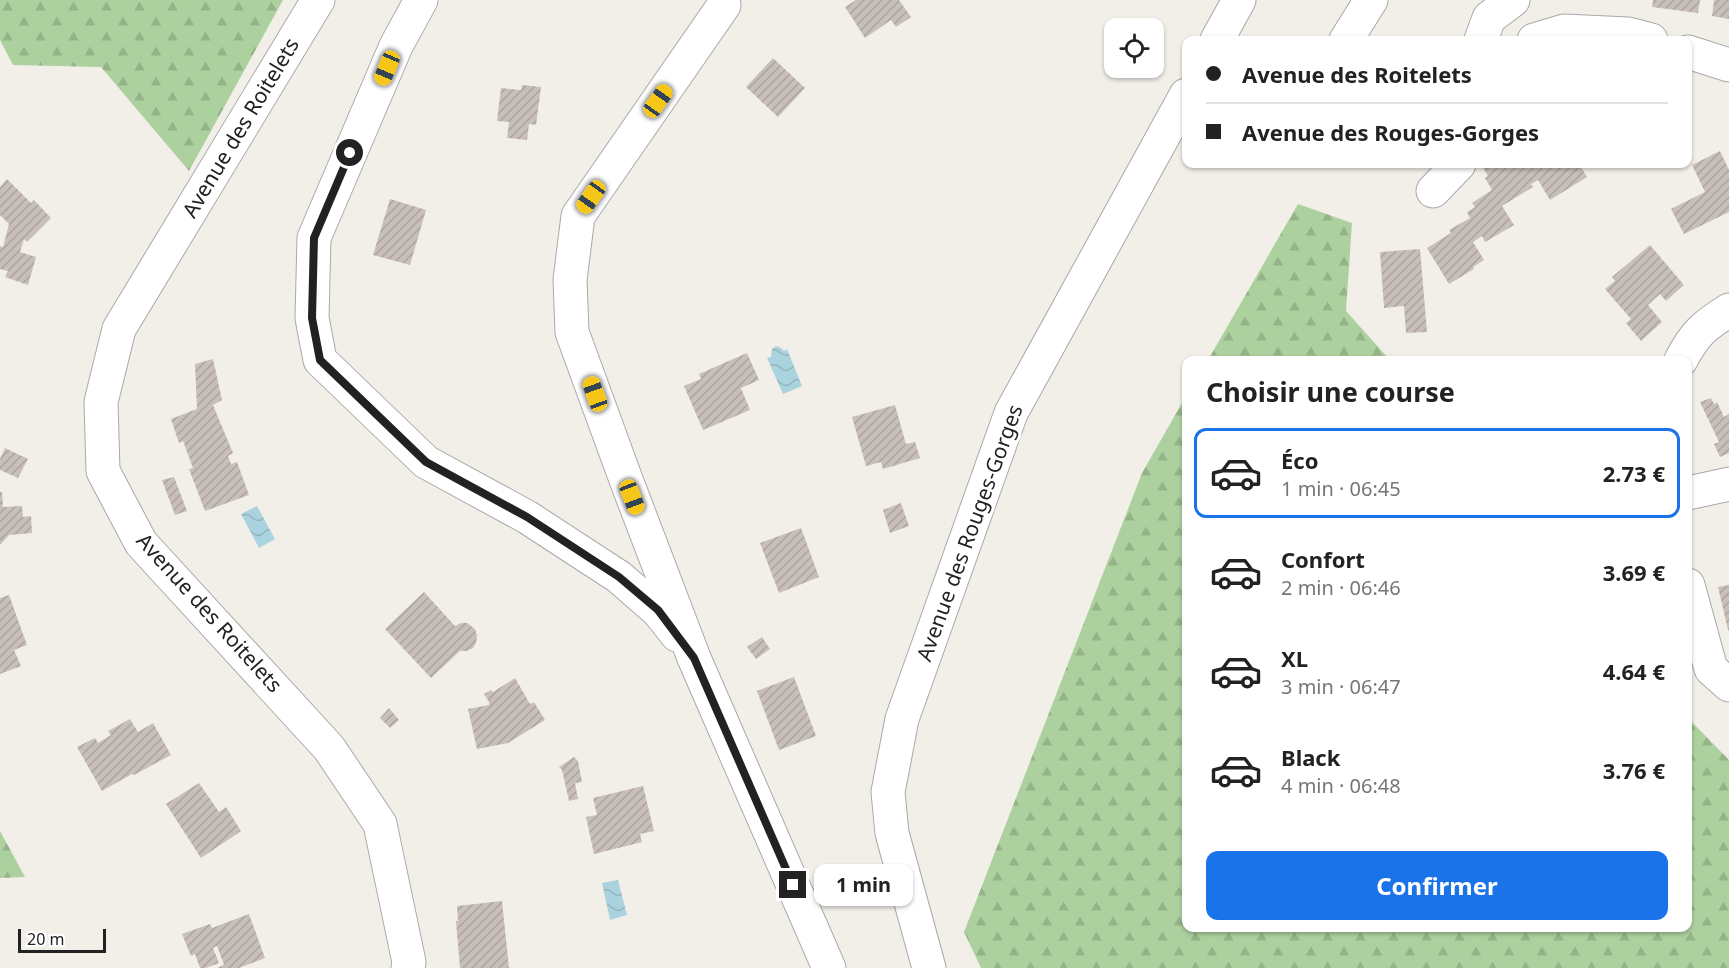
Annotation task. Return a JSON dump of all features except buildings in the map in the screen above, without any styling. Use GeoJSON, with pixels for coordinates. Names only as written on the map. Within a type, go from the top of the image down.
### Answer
{"type":"FeatureCollection","features":[{"type":"Feature","properties":{"kind":"street","name":"Avenue des Roitelets"},"geometry":{"type":"LineString","coordinates":[[318,0],[120,329],[101,402],[103,471],[141,543],[329,747],[380,824],[409,962],[408,968]]}},
{"type":"Feature","properties":{"kind":"street"},"geometry":{"type":"LineString","coordinates":[[421,0],[396,46],[314,238],[312,318],[320,360],[426,462],[527,517],[619,577],[658,610],[694,658]]}},
{"type":"Feature","properties":{"kind":"street"},"geometry":{"type":"LineString","coordinates":[[1219,36],[1239,0]]}},
{"type":"Feature","properties":{"kind":"street"},"geometry":{"type":"LineString","coordinates":[[1348,36],[1371,0]]}},
{"type":"Feature","properties":{"kind":"street"},"geometry":{"type":"LineString","coordinates":[[1483,36],[1490,18],[1513,0]]}},
{"type":"Feature","properties":{"kind":"street"},"geometry":{"type":"LineString","coordinates":[[724,5],[578,216],[570,280],[572,332],[694,658],[829,968]]}},
{"type":"Feature","properties":{"kind":"street"},"geometry":{"type":"LineString","coordinates":[[1547,36],[1564,31],[1636,36]]}},
{"type":"Feature","properties":{"kind":"street","name":"Avenue des Rouges-Gorges"},"geometry":{"type":"LineString","coordinates":[[929,968],[892,833],[888,792],[902,719],[1011,413],[1182,102]]}},
{"type":"Feature","properties":{"kind":"street"},"geometry":{"type":"LineString","coordinates":[[1433,191],[1455,168]]}},
{"type":"Feature","properties":{"kind":"street"},"geometry":{"type":"LineString","coordinates":[[1683,356],[1689,343],[1706,324],[1729,310]]}},
{"type":"Feature","properties":{"kind":"street"},"geometry":{"type":"LineString","coordinates":[[1692,492],[1729,484]]}},
{"type":"Feature","properties":{"kind":"street"},"geometry":{"type":"LineString","coordinates":[[1692,600],[1711,669],[1729,685]]}},
{"type":"Feature","properties":{"kind":"green space"},"geometry":{"type":"Polygon","coordinates":[[[0,0],[283,0],[189,171],[101,67],[13,65],[0,40],[0,0]]]}},
{"type":"Feature","properties":{"kind":"green space"},"geometry":{"type":"Polygon","coordinates":[[[1298,204],[1352,223],[1346,311],[1386,356],[1210,356],[1298,204]]]}},
{"type":"Feature","properties":{"kind":"green space"},"geometry":{"type":"Polygon","coordinates":[[[1182,403],[1182,932],[1692,932],[1692,722],[1729,760],[1729,968],[981,968],[964,932],[1142,473],[1182,403]]]}},
{"type":"Feature","properties":{"kind":"green space"},"geometry":{"type":"Polygon","coordinates":[[[0,831],[25,877],[0,878],[0,831]]]}},
{"type":"Feature","properties":{"kind":"water"},"geometry":{"type":"Polygon","coordinates":[[[776,346],[784,351],[787,349],[802,386],[783,394],[767,358],[771,357],[772,349],[776,346]]]}},
{"type":"Feature","properties":{"kind":"water"},"geometry":{"type":"Polygon","coordinates":[[[257,506],[275,539],[259,548],[241,514],[257,506]]]}},
{"type":"Feature","properties":{"kind":"water"},"geometry":{"type":"Polygon","coordinates":[[[618,880],[627,915],[610,920],[602,883],[618,880]]]}},
{"type":"Feature","properties":{"kind":"route"},"geometry":{"type":"LineString","coordinates":[[350,153],[314,238],[312,318],[320,360],[426,462],[527,517],[619,577],[658,610],[694,658],[793,885]]}}]}
